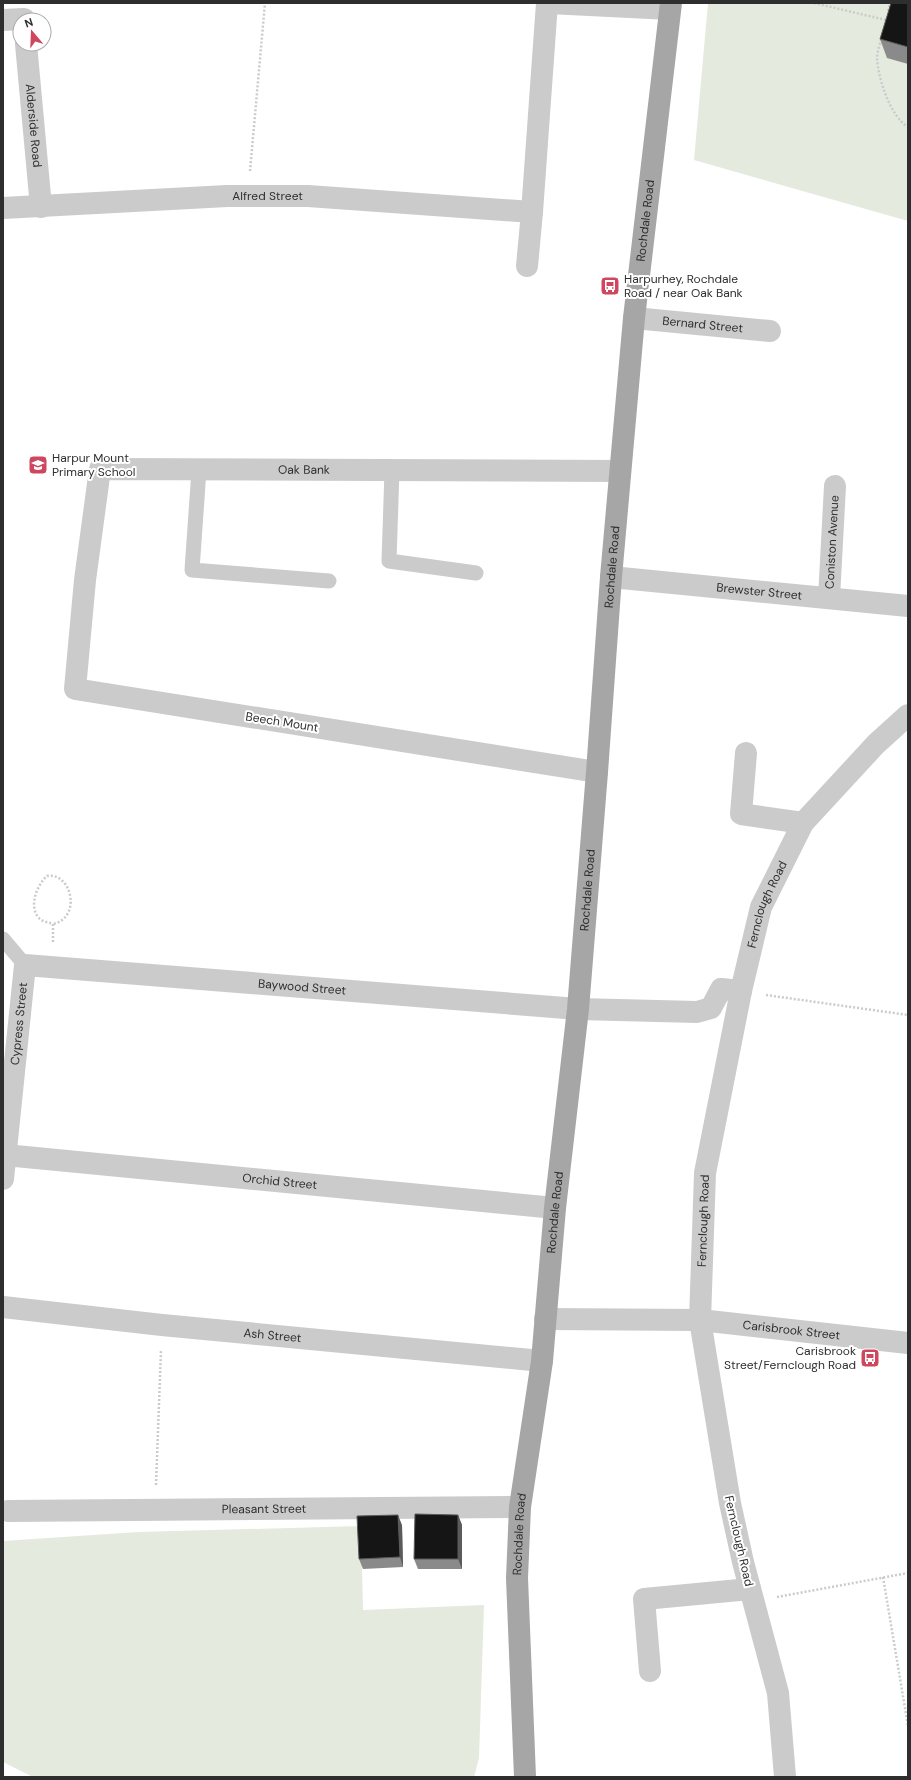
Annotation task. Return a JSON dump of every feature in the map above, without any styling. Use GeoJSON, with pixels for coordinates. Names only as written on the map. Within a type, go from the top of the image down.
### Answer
{"type":"FeatureCollection","features":[{"type":"Feature","properties":{"kind":"main road","name":"Rochdale Road"},"geometry":{"type":"LineString","coordinates":[[525,1777],[517,1578],[520,1507],[542,1361],[555,1208],[578,1009],[611,578],[634,318],[671,6]]}},
{"type":"Feature","properties":{"kind":"street"},"geometry":{"type":"LineString","coordinates":[[527,266],[548,3],[671,6]]}},
{"type":"Feature","properties":{"kind":"street","name":"Alderside Road"},"geometry":{"type":"LineString","coordinates":[[27,52],[41,206]]}},
{"type":"Feature","properties":{"kind":"street","name":"Alfred Street"},"geometry":{"type":"LineString","coordinates":[[3,208],[247,196],[308,196],[532,212]]}},
{"type":"Feature","properties":{"kind":"street","name":"Bernard Street"},"geometry":{"type":"LineString","coordinates":[[634,318],[770,330]]}},
{"type":"Feature","properties":{"kind":"street","name":"Oak Bank"},"geometry":{"type":"LineString","coordinates":[[85,580],[100,469],[620,472]]}},
{"type":"Feature","properties":{"kind":"street","name":"Coniston Avenue"},"geometry":{"type":"LineString","coordinates":[[829,598],[835,486]]}},
{"type":"Feature","properties":{"kind":"street","name":"Brewster Street"},"geometry":{"type":"LineString","coordinates":[[611,578],[908,606]]}},
{"type":"Feature","properties":{"kind":"street","name":"Beech Mount"},"geometry":{"type":"LineString","coordinates":[[85,580],[75,689],[597,772]]}},
{"type":"Feature","properties":{"kind":"street","name":"Fernclough Road"},"geometry":{"type":"LineString","coordinates":[[785,1777],[778,1693],[752,1595],[730,1502],[700,1320],[705,1174],[741,991],[761,907],[802,823],[876,744],[908,714]]}},
{"type":"Feature","properties":{"kind":"street"},"geometry":{"type":"LineString","coordinates":[[746,753],[741,814],[802,823]]}},
{"type":"Feature","properties":{"kind":"street","name":"Baywood Street"},"geometry":{"type":"LineString","coordinates":[[25,965],[578,1009],[697,1012],[710,1008],[721,989],[741,991]]}},
{"type":"Feature","properties":{"kind":"street","name":"Cypress Street"},"geometry":{"type":"LineString","coordinates":[[3,1179],[25,965]]}},
{"type":"Feature","properties":{"kind":"street","name":"Orchid Street"},"geometry":{"type":"LineString","coordinates":[[5,1155],[555,1208]]}},
{"type":"Feature","properties":{"kind":"street","name":"Ash Street"},"geometry":{"type":"LineString","coordinates":[[3,1307],[162,1325],[542,1361]]}},
{"type":"Feature","properties":{"kind":"street","name":"Carisbrook Street"},"geometry":{"type":"LineString","coordinates":[[545,1319],[700,1320],[908,1343]]}},
{"type":"Feature","properties":{"kind":"street","name":"Pleasant Street"},"geometry":{"type":"LineString","coordinates":[[8,1511],[520,1507]]}},
{"type":"Feature","properties":{"kind":"street"},"geometry":{"type":"LineString","coordinates":[[650,1671],[644,1599],[752,1595]]}},
{"type":"Feature","properties":{"kind":"lane"},"geometry":{"type":"LineString","coordinates":[[199,470],[192,570],[329,581]]}},
{"type":"Feature","properties":{"kind":"lane"},"geometry":{"type":"LineString","coordinates":[[392,470],[388,561],[476,573]]}},
{"type":"Feature","properties":{"kind":"lane"},"geometry":{"type":"LineString","coordinates":[[3,939],[25,965]]}},
{"type":"Feature","properties":{"kind":"path"},"geometry":{"type":"LineString","coordinates":[[247,196],[265,3]]}},
{"type":"Feature","properties":{"kind":"path"},"geometry":{"type":"LineString","coordinates":[[814,3],[886,20]]}},
{"type":"Feature","properties":{"kind":"path"},"geometry":{"type":"LineString","coordinates":[[884,27],[890,3]]}},
{"type":"Feature","properties":{"kind":"path"},"geometry":{"type":"LineString","coordinates":[[883,35],[877,57],[885,96],[901,123],[908,127]]}},
{"type":"Feature","properties":{"kind":"path"},"geometry":{"type":"LineString","coordinates":[[51,875],[57,876],[65,883],[71,907],[64,920],[53,924],[43,921],[38,917],[35,907],[38,886],[47,876],[51,875]]}},
{"type":"Feature","properties":{"kind":"path"},"geometry":{"type":"LineString","coordinates":[[53,924],[53,967]]}},
{"type":"Feature","properties":{"kind":"path"},"geometry":{"type":"LineString","coordinates":[[741,991],[908,1015]]}},
{"type":"Feature","properties":{"kind":"path"},"geometry":{"type":"LineString","coordinates":[[155,1510],[162,1325]]}},
{"type":"Feature","properties":{"kind":"path"},"geometry":{"type":"LineString","coordinates":[[752,1595],[883,1577],[908,1572]]}},
{"type":"Feature","properties":{"kind":"path"},"geometry":{"type":"LineString","coordinates":[[883,1577],[908,1726]]}},
{"type":"Feature","properties":{"kind":"shaded area"},"geometry":{"type":"Polygon","coordinates":[[[708,3],[908,3],[908,221],[694,160],[708,3]]]}},
{"type":"Feature","properties":{"kind":"shaded area"},"geometry":{"type":"Polygon","coordinates":[[[361,1526],[363,1610],[484,1605],[479,1758],[474,1777],[33,1777],[3,1762],[3,1541],[138,1532],[361,1526]]]}},
{"type":"Feature","properties":{"kind":"building"},"geometry":{"type":"Polygon","coordinates":[[[891,3],[908,3],[908,47],[880,39],[891,3]]]}},
{"type":"Feature","properties":{"kind":"building"},"geometry":{"type":"Polygon","coordinates":[[[415,1514],[458,1515],[458,1559],[414,1559],[415,1514]]]}},
{"type":"Feature","properties":{"kind":"building"},"geometry":{"type":"Polygon","coordinates":[[[398,1515],[400,1557],[359,1559],[357,1516],[398,1515]]]}},
{"type":"Feature","properties":{"kind":"place","name":"Harpurhey, Rochdale Road / near Oak Bank"},"geometry":{"type":"Point","coordinates":[610,286]}},
{"type":"Feature","properties":{"kind":"place","name":"Harpur Mount Primary School"},"geometry":{"type":"Point","coordinates":[38,465]}},
{"type":"Feature","properties":{"kind":"place","name":"Carisbrook Street/Fernclough Road"},"geometry":{"type":"Point","coordinates":[870,1358]}}]}
